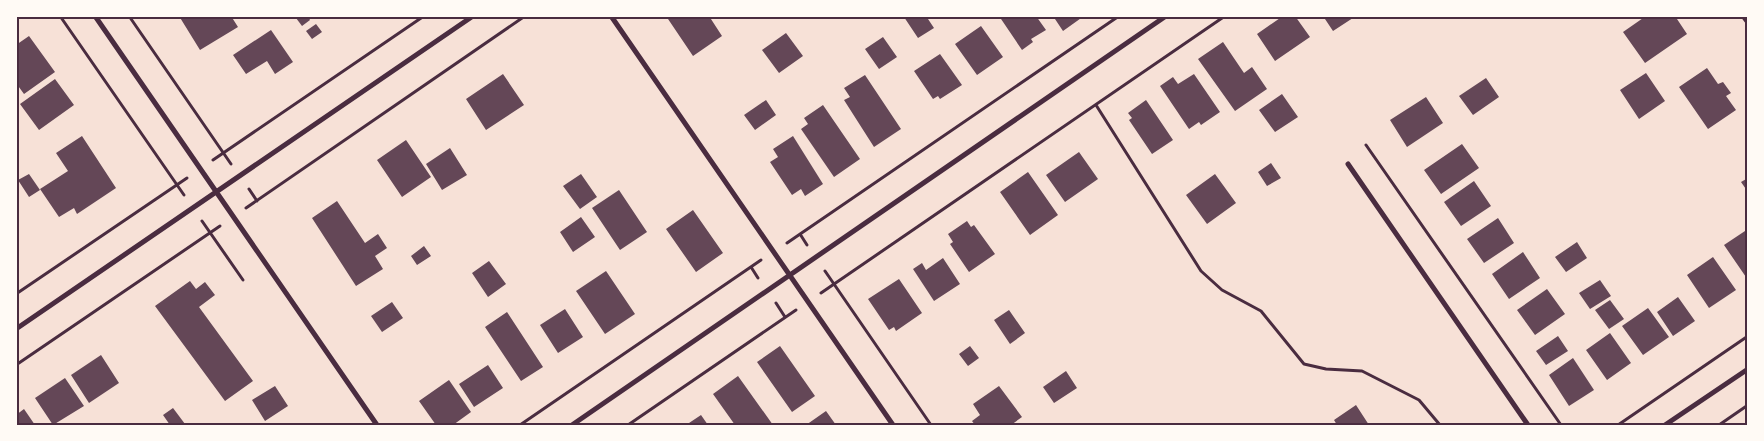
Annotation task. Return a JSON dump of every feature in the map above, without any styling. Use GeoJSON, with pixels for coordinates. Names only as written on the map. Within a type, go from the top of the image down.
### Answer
{"type":"FeatureCollection","features":[{"type":"Feature","properties":{"kind":"street"},"geometry":{"type":"LineString","coordinates":[[94,16],[377,425]]}},
{"type":"Feature","properties":{"kind":"street"},"geometry":{"type":"LineString","coordinates":[[16,329],[473,16]]}},
{"type":"Feature","properties":{"kind":"street"},"geometry":{"type":"LineString","coordinates":[[611,16],[893,425]]}},
{"type":"Feature","properties":{"kind":"street"},"geometry":{"type":"LineString","coordinates":[[572,425],[1166,16]]}},
{"type":"Feature","properties":{"kind":"street"},"geometry":{"type":"LineString","coordinates":[[1348,164],[1528,425]]}},
{"type":"Feature","properties":{"kind":"street"},"geometry":{"type":"LineString","coordinates":[[1665,425],[1748,368]]}},
{"type":"Feature","properties":{"kind":"path"},"geometry":{"type":"LineString","coordinates":[[60,16],[243,280]]}},
{"type":"Feature","properties":{"kind":"path"},"geometry":{"type":"LineString","coordinates":[[129,16],[256,201]]}},
{"type":"Feature","properties":{"kind":"path"},"geometry":{"type":"LineString","coordinates":[[16,294],[424,16]]}},
{"type":"Feature","properties":{"kind":"path"},"geometry":{"type":"LineString","coordinates":[[16,366],[525,16]]}},
{"type":"Feature","properties":{"kind":"path"},"geometry":{"type":"LineString","coordinates":[[520,425],[1119,16]]}},
{"type":"Feature","properties":{"kind":"path"},"geometry":{"type":"LineString","coordinates":[[628,425],[1225,16]]}},
{"type":"Feature","properties":{"kind":"path"},"geometry":{"type":"LineString","coordinates":[[1742,16],[1748,24]]}},
{"type":"Feature","properties":{"kind":"path"},"geometry":{"type":"LineString","coordinates":[[1096,105],[1201,271],[1222,290],[1261,311],[1304,364],[1362,371],[1419,400],[1440,425]]}},
{"type":"Feature","properties":{"kind":"path"},"geometry":{"type":"LineString","coordinates":[[1366,145],[1561,425]]}},
{"type":"Feature","properties":{"kind":"path"},"geometry":{"type":"LineString","coordinates":[[800,234],[931,425]]}},
{"type":"Feature","properties":{"kind":"path"},"geometry":{"type":"LineString","coordinates":[[1618,425],[1748,336]]}},
{"type":"Feature","properties":{"kind":"path"},"geometry":{"type":"LineString","coordinates":[[1719,425],[1748,405]]}},
{"type":"Feature","properties":{"kind":"building"},"geometry":{"type":"Polygon","coordinates":[[[179,16],[231,16],[238,27],[200,50],[179,16]]]}},
{"type":"Feature","properties":{"kind":"building"},"geometry":{"type":"Polygon","coordinates":[[[298,16],[308,16],[310,20],[302,26],[296,18],[298,16]]]}},
{"type":"Feature","properties":{"kind":"building"},"geometry":{"type":"Polygon","coordinates":[[[666,16],[709,16],[722,36],[693,56],[666,16]]]}},
{"type":"Feature","properties":{"kind":"building"},"geometry":{"type":"Polygon","coordinates":[[[926,16],[934,28],[918,38],[904,17],[926,16]]]}},
{"type":"Feature","properties":{"kind":"building"},"geometry":{"type":"Polygon","coordinates":[[[999,16],[1036,16],[1046,30],[1031,39],[1033,42],[1022,50],[999,16]]]}},
{"type":"Feature","properties":{"kind":"building"},"geometry":{"type":"Polygon","coordinates":[[[1053,16],[1084,16],[1063,31],[1053,16]]]}},
{"type":"Feature","properties":{"kind":"building"},"geometry":{"type":"Polygon","coordinates":[[[1283,16],[1295,16],[1310,37],[1275,61],[1257,34],[1283,16]]]}},
{"type":"Feature","properties":{"kind":"building"},"geometry":{"type":"Polygon","coordinates":[[[1323,16],[1356,16],[1333,31],[1323,16]]]}},
{"type":"Feature","properties":{"kind":"building"},"geometry":{"type":"Polygon","coordinates":[[[1646,16],[1675,16],[1687,34],[1645,63],[1623,32],[1646,16]]]}},
{"type":"Feature","properties":{"kind":"building"},"geometry":{"type":"Polygon","coordinates":[[[316,24],[322,32],[312,39],[306,31],[316,24]]]}},
{"type":"Feature","properties":{"kind":"building"},"geometry":{"type":"Polygon","coordinates":[[[981,26],[1003,57],[977,75],[955,44],[981,26]]]}},
{"type":"Feature","properties":{"kind":"building"},"geometry":{"type":"Polygon","coordinates":[[[271,30],[293,62],[275,74],[267,61],[246,74],[233,55],[271,30]]]}},
{"type":"Feature","properties":{"kind":"building"},"geometry":{"type":"Polygon","coordinates":[[[786,33],[803,56],[779,73],[762,50],[786,33]]]}},
{"type":"Feature","properties":{"kind":"building"},"geometry":{"type":"Polygon","coordinates":[[[29,36],[55,72],[24,94],[16,83],[16,45],[29,36]]]}},
{"type":"Feature","properties":{"kind":"building"},"geometry":{"type":"Polygon","coordinates":[[[883,37],[897,57],[879,69],[865,49],[883,37]]]}},
{"type":"Feature","properties":{"kind":"building"},"geometry":{"type":"Polygon","coordinates":[[[1223,42],[1244,73],[1252,67],[1267,89],[1235,111],[1198,59],[1223,42]]]}},
{"type":"Feature","properties":{"kind":"building"},"geometry":{"type":"Polygon","coordinates":[[[940,54],[962,85],[940,99],[938,96],[933,99],[914,71],[940,54]]]}},
{"type":"Feature","properties":{"kind":"building"},"geometry":{"type":"Polygon","coordinates":[[[1707,68],[1718,84],[1723,82],[1731,93],[1726,96],[1736,110],[1708,129],[1679,87],[1707,68]]]}},
{"type":"Feature","properties":{"kind":"building"},"geometry":{"type":"Polygon","coordinates":[[[1646,73],[1665,101],[1639,119],[1620,90],[1646,73]]]}},
{"type":"Feature","properties":{"kind":"building"},"geometry":{"type":"Polygon","coordinates":[[[503,74],[524,105],[486,130],[466,99],[503,74]]]}},
{"type":"Feature","properties":{"kind":"building"},"geometry":{"type":"Polygon","coordinates":[[[1194,74],[1220,112],[1201,125],[1199,122],[1189,129],[1160,86],[1173,77],[1178,84],[1194,74]]]}},
{"type":"Feature","properties":{"kind":"building"},"geometry":{"type":"Polygon","coordinates":[[[865,75],[901,129],[874,147],[844,100],[850,97],[844,88],[865,75]]]}},
{"type":"Feature","properties":{"kind":"building"},"geometry":{"type":"Polygon","coordinates":[[[1486,78],[1499,97],[1473,115],[1459,96],[1486,78]]]}},
{"type":"Feature","properties":{"kind":"building"},"geometry":{"type":"Polygon","coordinates":[[[55,79],[74,105],[39,130],[20,104],[55,79]]]}},
{"type":"Feature","properties":{"kind":"building"},"geometry":{"type":"Polygon","coordinates":[[[1282,94],[1298,117],[1275,132],[1259,110],[1282,94]]]}},
{"type":"Feature","properties":{"kind":"building"},"geometry":{"type":"Polygon","coordinates":[[[1426,97],[1443,123],[1407,147],[1390,120],[1426,97]]]}},
{"type":"Feature","properties":{"kind":"building"},"geometry":{"type":"Polygon","coordinates":[[[766,100],[776,115],[755,130],[744,115],[766,100]]]}},
{"type":"Feature","properties":{"kind":"building"},"geometry":{"type":"Polygon","coordinates":[[[1146,100],[1173,140],[1152,154],[1129,120],[1132,118],[1128,113],[1146,100]]]}},
{"type":"Feature","properties":{"kind":"building"},"geometry":{"type":"Polygon","coordinates":[[[823,105],[860,159],[834,177],[801,129],[808,124],[804,118],[823,105]]]}},
{"type":"Feature","properties":{"kind":"building"},"geometry":{"type":"Polygon","coordinates":[[[82,136],[116,188],[77,214],[74,208],[59,217],[40,189],[68,171],[56,153],[82,136]]]}},
{"type":"Feature","properties":{"kind":"building"},"geometry":{"type":"Polygon","coordinates":[[[793,136],[823,184],[805,196],[801,189],[792,195],[770,162],[778,157],[773,149],[793,136]]]}},
{"type":"Feature","properties":{"kind":"building"},"geometry":{"type":"Polygon","coordinates":[[[406,140],[431,177],[402,197],[377,160],[406,140]]]}},
{"type":"Feature","properties":{"kind":"building"},"geometry":{"type":"Polygon","coordinates":[[[1462,144],[1479,168],[1441,194],[1424,170],[1462,144]]]}},
{"type":"Feature","properties":{"kind":"building"},"geometry":{"type":"Polygon","coordinates":[[[450,148],[467,175],[442,190],[426,164],[450,148]]]}},
{"type":"Feature","properties":{"kind":"building"},"geometry":{"type":"Polygon","coordinates":[[[1079,152],[1098,179],[1065,202],[1046,175],[1079,152]]]}},
{"type":"Feature","properties":{"kind":"building"},"geometry":{"type":"Polygon","coordinates":[[[1271,163],[1281,178],[1267,186],[1258,172],[1271,163]]]}},
{"type":"Feature","properties":{"kind":"building"},"geometry":{"type":"Polygon","coordinates":[[[1028,172],[1058,215],[1030,235],[1000,192],[1028,172]]]}},
{"type":"Feature","properties":{"kind":"building"},"geometry":{"type":"Polygon","coordinates":[[[29,174],[40,190],[29,197],[18,180],[29,174]]]}},
{"type":"Feature","properties":{"kind":"building"},"geometry":{"type":"Polygon","coordinates":[[[581,174],[597,197],[580,209],[563,186],[581,174]]]}},
{"type":"Feature","properties":{"kind":"building"},"geometry":{"type":"Polygon","coordinates":[[[1215,174],[1236,203],[1207,224],[1186,195],[1215,174]]]}},
{"type":"Feature","properties":{"kind":"building"},"geometry":{"type":"Polygon","coordinates":[[[1748,178],[1748,192],[1741,182],[1748,178]]]}},
{"type":"Feature","properties":{"kind":"building"},"geometry":{"type":"Polygon","coordinates":[[[1474,181],[1491,206],[1461,226],[1444,202],[1474,181]]]}},
{"type":"Feature","properties":{"kind":"building"},"geometry":{"type":"Polygon","coordinates":[[[619,190],[647,232],[620,250],[592,208],[619,190]]]}},
{"type":"Feature","properties":{"kind":"building"},"geometry":{"type":"Polygon","coordinates":[[[337,201],[365,243],[378,234],[387,248],[375,256],[383,269],[356,286],[312,218],[337,201]]]}},
{"type":"Feature","properties":{"kind":"building"},"geometry":{"type":"Polygon","coordinates":[[[693,210],[723,253],[696,272],[666,229],[693,210]]]}},
{"type":"Feature","properties":{"kind":"building"},"geometry":{"type":"Polygon","coordinates":[[[581,217],[595,237],[573,252],[560,232],[581,217]]]}},
{"type":"Feature","properties":{"kind":"building"},"geometry":{"type":"Polygon","coordinates":[[[1498,218],[1514,243],[1484,263],[1467,239],[1498,218]]]}},
{"type":"Feature","properties":{"kind":"building"},"geometry":{"type":"Polygon","coordinates":[[[967,221],[971,227],[974,225],[995,254],[969,272],[950,244],[953,242],[948,234],[967,221]]]}},
{"type":"Feature","properties":{"kind":"building"},"geometry":{"type":"Polygon","coordinates":[[[1748,229],[1748,280],[1724,245],[1748,229]]]}},
{"type":"Feature","properties":{"kind":"building"},"geometry":{"type":"Polygon","coordinates":[[[1577,242],[1587,258],[1566,272],[1555,257],[1577,242]]]}},
{"type":"Feature","properties":{"kind":"building"},"geometry":{"type":"Polygon","coordinates":[[[424,246],[431,256],[417,265],[411,256],[424,246]]]}},
{"type":"Feature","properties":{"kind":"building"},"geometry":{"type":"Polygon","coordinates":[[[1523,252],[1540,278],[1509,299],[1492,274],[1523,252]]]}},
{"type":"Feature","properties":{"kind":"building"},"geometry":{"type":"Polygon","coordinates":[[[1713,257],[1736,290],[1709,308],[1687,275],[1713,257]]]}},
{"type":"Feature","properties":{"kind":"building"},"geometry":{"type":"Polygon","coordinates":[[[943,258],[960,284],[934,301],[913,269],[922,263],[926,270],[943,258]]]}},
{"type":"Feature","properties":{"kind":"building"},"geometry":{"type":"Polygon","coordinates":[[[489,261],[506,284],[488,297],[472,273],[489,261]]]}},
{"type":"Feature","properties":{"kind":"building"},"geometry":{"type":"Polygon","coordinates":[[[606,271],[635,314],[605,334],[576,291],[606,271]]]}},
{"type":"Feature","properties":{"kind":"building"},"geometry":{"type":"Polygon","coordinates":[[[899,279],[922,313],[896,331],[894,327],[889,330],[868,299],[899,279]]]}},
{"type":"Feature","properties":{"kind":"building"},"geometry":{"type":"Polygon","coordinates":[[[1600,280],[1611,296],[1590,309],[1579,293],[1600,280]]]}},
{"type":"Feature","properties":{"kind":"building"},"geometry":{"type":"Polygon","coordinates":[[[190,281],[196,289],[205,282],[215,295],[199,307],[253,381],[225,401],[155,306],[190,281]]]}},
{"type":"Feature","properties":{"kind":"building"},"geometry":{"type":"Polygon","coordinates":[[[1547,289],[1565,314],[1535,335],[1517,310],[1547,289]]]}},
{"type":"Feature","properties":{"kind":"building"},"geometry":{"type":"Polygon","coordinates":[[[1678,297],[1695,321],[1673,336],[1657,312],[1678,297]]]}},
{"type":"Feature","properties":{"kind":"building"},"geometry":{"type":"Polygon","coordinates":[[[1610,300],[1624,319],[1609,329],[1595,310],[1610,300]]]}},
{"type":"Feature","properties":{"kind":"building"},"geometry":{"type":"Polygon","coordinates":[[[392,302],[403,318],[382,332],[371,316],[392,302]]]}},
{"type":"Feature","properties":{"kind":"building"},"geometry":{"type":"Polygon","coordinates":[[[1648,308],[1669,337],[1643,355],[1622,326],[1648,308]]]}},
{"type":"Feature","properties":{"kind":"building"},"geometry":{"type":"Polygon","coordinates":[[[565,309],[583,337],[558,353],[540,325],[565,309]]]}},
{"type":"Feature","properties":{"kind":"building"},"geometry":{"type":"Polygon","coordinates":[[[1009,310],[1025,333],[1010,344],[994,320],[1009,310]]]}},
{"type":"Feature","properties":{"kind":"building"},"geometry":{"type":"Polygon","coordinates":[[[507,312],[543,367],[521,381],[485,327],[507,312]]]}},
{"type":"Feature","properties":{"kind":"building"},"geometry":{"type":"Polygon","coordinates":[[[1610,333],[1631,363],[1607,380],[1586,350],[1610,333]]]}},
{"type":"Feature","properties":{"kind":"building"},"geometry":{"type":"Polygon","coordinates":[[[1558,336],[1568,351],[1546,365],[1536,351],[1558,336]]]}},
{"type":"Feature","properties":{"kind":"building"},"geometry":{"type":"Polygon","coordinates":[[[780,346],[815,396],[792,412],[757,362],[780,346]]]}},
{"type":"Feature","properties":{"kind":"building"},"geometry":{"type":"Polygon","coordinates":[[[970,346],[979,358],[968,366],[959,354],[970,346]]]}},
{"type":"Feature","properties":{"kind":"building"},"geometry":{"type":"Polygon","coordinates":[[[101,355],[119,383],[89,403],[71,375],[101,355]]]}},
{"type":"Feature","properties":{"kind":"building"},"geometry":{"type":"Polygon","coordinates":[[[1573,358],[1594,390],[1569,406],[1549,375],[1573,358]]]}},
{"type":"Feature","properties":{"kind":"building"},"geometry":{"type":"Polygon","coordinates":[[[488,365],[503,388],[474,407],[459,384],[488,365]]]}},
{"type":"Feature","properties":{"kind":"building"},"geometry":{"type":"Polygon","coordinates":[[[1066,371],[1077,388],[1054,403],[1043,387],[1066,371]]]}},
{"type":"Feature","properties":{"kind":"building"},"geometry":{"type":"Polygon","coordinates":[[[738,376],[773,425],[735,425],[713,394],[738,376]]]}},
{"type":"Feature","properties":{"kind":"building"},"geometry":{"type":"Polygon","coordinates":[[[65,378],[84,406],[53,425],[35,398],[65,378]]]}},
{"type":"Feature","properties":{"kind":"building"},"geometry":{"type":"Polygon","coordinates":[[[449,380],[471,412],[453,425],[436,425],[419,401],[449,380]]]}},
{"type":"Feature","properties":{"kind":"building"},"geometry":{"type":"Polygon","coordinates":[[[275,386],[288,406],[265,421],[252,400],[275,386]]]}},
{"type":"Feature","properties":{"kind":"building"},"geometry":{"type":"Polygon","coordinates":[[[999,386],[1022,417],[1011,425],[975,425],[972,421],[980,415],[973,404],[999,386]]]}},
{"type":"Feature","properties":{"kind":"building"},"geometry":{"type":"Polygon","coordinates":[[[1356,405],[1369,425],[1337,425],[1334,420],[1356,405]]]}},
{"type":"Feature","properties":{"kind":"building"},"geometry":{"type":"Polygon","coordinates":[[[173,408],[185,424],[170,425],[163,415],[173,408]]]}},
{"type":"Feature","properties":{"kind":"building"},"geometry":{"type":"Polygon","coordinates":[[[24,409],[35,425],[16,425],[16,415],[24,409]]]}},
{"type":"Feature","properties":{"kind":"building"},"geometry":{"type":"Polygon","coordinates":[[[826,411],[836,425],[806,425],[826,411]]]}},
{"type":"Feature","properties":{"kind":"building"},"geometry":{"type":"Polygon","coordinates":[[[701,415],[708,425],[686,425],[701,415]]]}}]}
